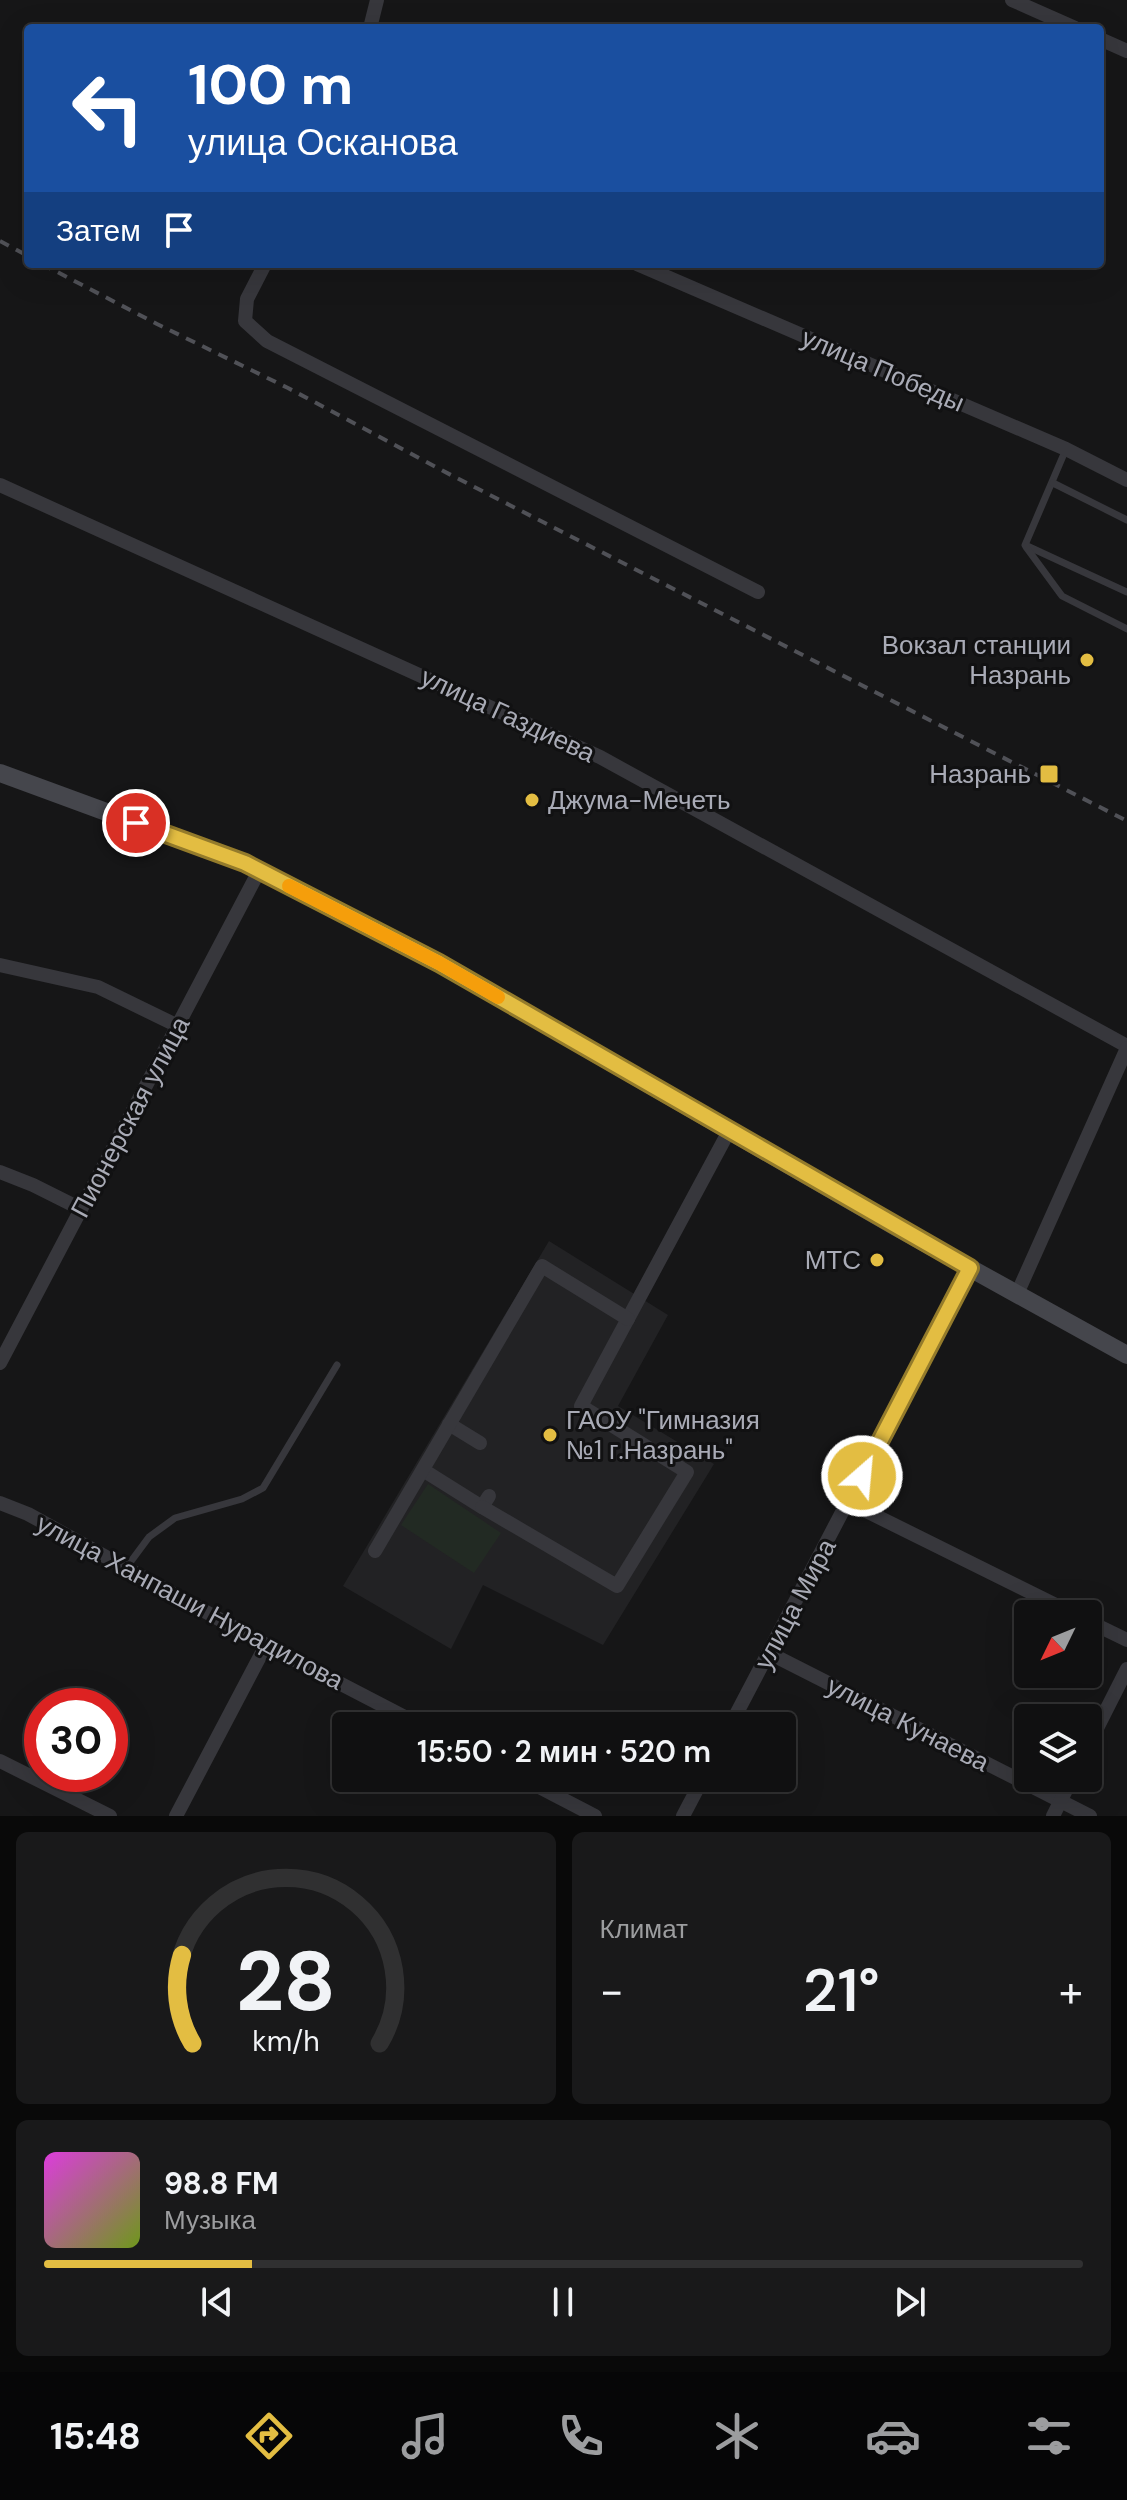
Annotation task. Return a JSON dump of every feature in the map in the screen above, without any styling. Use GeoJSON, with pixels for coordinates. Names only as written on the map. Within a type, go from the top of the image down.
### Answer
{"type":"FeatureCollection","features":[{"type":"Feature","properties":{"kind":"main road"},"geometry":{"type":"LineString","coordinates":[[0,773],[245,863],[439,963],[729,1131],[1127,1355]]}},
{"type":"Feature","properties":{"kind":"street"},"geometry":{"type":"LineString","coordinates":[[371,24],[377,0]]}},
{"type":"Feature","properties":{"kind":"street"},"geometry":{"type":"LineString","coordinates":[[1012,0],[1066,24]]}},
{"type":"Feature","properties":{"kind":"street"},"geometry":{"type":"LineString","coordinates":[[1104,41],[1127,51]]}},
{"type":"Feature","properties":{"kind":"street"},"geometry":{"type":"LineString","coordinates":[[263,268],[247,299],[245,321],[267,341],[758,592]]}},
{"type":"Feature","properties":{"kind":"street","name":"улица Победы"},"geometry":{"type":"LineString","coordinates":[[646,268],[1066,449],[1127,480]]}},
{"type":"Feature","properties":{"kind":"street","name":"улица Газдиева"},"geometry":{"type":"LineString","coordinates":[[0,485],[600,757],[1127,1047]]}},
{"type":"Feature","properties":{"kind":"street","name":"Пионерская улица"},"geometry":{"type":"LineString","coordinates":[[0,1363],[259,871]]}},
{"type":"Feature","properties":{"kind":"street"},"geometry":{"type":"LineString","coordinates":[[0,965],[98,987],[178,1026]]}},
{"type":"Feature","properties":{"kind":"street"},"geometry":{"type":"LineString","coordinates":[[1017,1294],[1127,1047]]}},
{"type":"Feature","properties":{"kind":"street"},"geometry":{"type":"LineString","coordinates":[[423,1470],[486,1501],[617,1586],[687,1472],[581,1406],[729,1131]]}},
{"type":"Feature","properties":{"kind":"street"},"geometry":{"type":"LineString","coordinates":[[0,1172],[81,1209]]}},
{"type":"Feature","properties":{"kind":"street"},"geometry":{"type":"LineString","coordinates":[[375,1551],[542,1266],[628,1319]]}},
{"type":"Feature","properties":{"kind":"street","name":"улица Мира"},"geometry":{"type":"LineString","coordinates":[[737,1712],[970,1268]]}},
{"type":"Feature","properties":{"kind":"street"},"geometry":{"type":"LineString","coordinates":[[449,1424],[480,1443]]}},
{"type":"Feature","properties":{"kind":"street"},"geometry":{"type":"LineString","coordinates":[[848,1502],[1046,1600]]}},
{"type":"Feature","properties":{"kind":"street","name":"улица Ханпаши Нурадилова"},"geometry":{"type":"LineString","coordinates":[[0,1503],[28,1514],[395,1712]]}},
{"type":"Feature","properties":{"kind":"street"},"geometry":{"type":"LineString","coordinates":[[1102,1628],[1127,1640]]}},
{"type":"Feature","properties":{"kind":"street"},"geometry":{"type":"LineString","coordinates":[[176,1816],[266,1645]]}},
{"type":"Feature","properties":{"kind":"street","name":"улица Кунаева"},"geometry":{"type":"LineString","coordinates":[[769,1653],[1090,1816]]}},
{"type":"Feature","properties":{"kind":"street"},"geometry":{"type":"LineString","coordinates":[[1102,1718],[1127,1669]]}},
{"type":"Feature","properties":{"kind":"street"},"geometry":{"type":"LineString","coordinates":[[0,1761],[110,1816]]}},
{"type":"Feature","properties":{"kind":"street"},"geometry":{"type":"LineString","coordinates":[[549,1792],[595,1816]]}},
{"type":"Feature","properties":{"kind":"street"},"geometry":{"type":"LineString","coordinates":[[683,1816],[696,1792]]}},
{"type":"Feature","properties":{"kind":"street"},"geometry":{"type":"LineString","coordinates":[[1053,1816],[1065,1792]]}},
{"type":"Feature","properties":{"kind":"lane"},"geometry":{"type":"LineString","coordinates":[[1025,545],[1066,449]]}},
{"type":"Feature","properties":{"kind":"lane"},"geometry":{"type":"LineString","coordinates":[[1053,483],[1127,520]]}},
{"type":"Feature","properties":{"kind":"lane"},"geometry":{"type":"LineString","coordinates":[[1025,545],[1127,592]]}},
{"type":"Feature","properties":{"kind":"lane"},"geometry":{"type":"LineString","coordinates":[[1025,545],[1062,596],[1127,629]]}},
{"type":"Feature","properties":{"kind":"lane"},"geometry":{"type":"LineString","coordinates":[[126,1568],[149,1537],[175,1518],[242,1499],[263,1488],[337,1365]]}},
{"type":"Feature","properties":{"kind":"shaded area","name":"ГАОУ \"Гимназия №1 г.Назрань\""},"geometry":{"type":"Polygon","coordinates":[[[549,1241],[668,1315],[618,1406],[714,1464],[603,1645],[483,1585],[451,1649],[343,1586],[549,1241]]]}},
{"type":"Feature","properties":{"kind":"shaded area"},"geometry":{"type":"Polygon","coordinates":[[[428,1484],[501,1533],[474,1573],[401,1525],[428,1484]]]}},
{"type":"Feature","properties":{"kind":"railway"},"geometry":{"type":"LineString","coordinates":[[0,241],[24,254]]}},
{"type":"Feature","properties":{"kind":"railway"},"geometry":{"type":"LineString","coordinates":[[50,268],[1127,821]]}},
{"type":"Feature","properties":{"kind":"slow traffic"},"geometry":{"type":"LineString","coordinates":[[289,886],[498,997]]}},
{"type":"Feature","properties":{"kind":"place","name":"Вокзал станции Назрань"},"geometry":{"type":"Point","coordinates":[1087,660]}},
{"type":"Feature","properties":{"kind":"place","name":"Назрань"},"geometry":{"type":"Point","coordinates":[1049,774]}},
{"type":"Feature","properties":{"kind":"place","name":"Джума-Мечеть"},"geometry":{"type":"Point","coordinates":[532,800]}},
{"type":"Feature","properties":{"kind":"place","name":"МТС"},"geometry":{"type":"Point","coordinates":[877,1260]}},
{"type":"Feature","properties":{"kind":"place","name":"ГАОУ \"Гимназия №1 г.Назрань\""},"geometry":{"type":"Point","coordinates":[550,1435]}},
{"type":"Feature","properties":{"kind":"route"},"geometry":{"type":"LineString","coordinates":[[136,823],[245,863],[439,963],[970,1268],[862,1476]]}}]}
